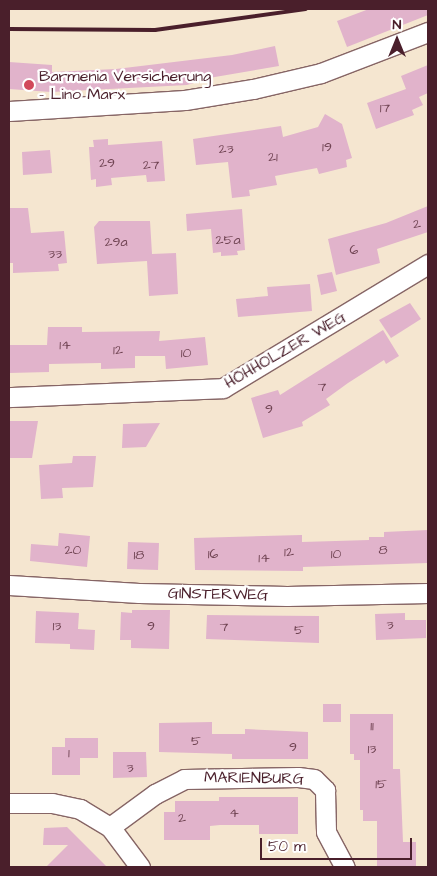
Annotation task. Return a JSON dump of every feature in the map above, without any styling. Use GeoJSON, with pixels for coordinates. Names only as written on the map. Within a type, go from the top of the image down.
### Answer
{"type":"FeatureCollection","features":[{"type":"Feature","properties":{"kind":"street"},"geometry":{"type":"LineString","coordinates":[[9,111],[71,109],[185,100],[253,89],[321,73],[428,32]]}},
{"type":"Feature","properties":{"kind":"street","name":"HÖHHOLZER WEG"},"geometry":{"type":"LineString","coordinates":[[9,397],[223,388],[428,264]]}},
{"type":"Feature","properties":{"kind":"street","name":"GINSTERWEG"},"geometry":{"type":"LineString","coordinates":[[9,585],[287,596],[428,593]]}},
{"type":"Feature","properties":{"kind":"street","name":"MARIENBURG"},"geometry":{"type":"LineString","coordinates":[[110,827],[155,794],[184,779],[279,777],[314,779],[325,790],[326,832],[345,867]]}},
{"type":"Feature","properties":{"kind":"street"},"geometry":{"type":"LineString","coordinates":[[9,803],[67,804],[110,827],[140,867]]}},
{"type":"Feature","properties":{"kind":"building"},"geometry":{"type":"Polygon","coordinates":[[[369,9],[428,9],[428,15],[347,47],[337,21],[369,9]]]}},
{"type":"Feature","properties":{"kind":"building"},"geometry":{"type":"Polygon","coordinates":[[[275,46],[279,66],[209,78],[187,85],[51,92],[9,89],[9,62],[52,65],[52,72],[116,69],[232,55],[275,46]]]}},
{"type":"Feature","properties":{"kind":"building"},"geometry":{"type":"Polygon","coordinates":[[[428,65],[428,93],[419,97],[423,105],[412,110],[414,115],[376,129],[367,103],[406,89],[401,76],[428,65]]]}},
{"type":"Feature","properties":{"kind":"building"},"geometry":{"type":"Polygon","coordinates":[[[325,114],[342,124],[352,158],[346,160],[347,167],[319,174],[317,168],[275,176],[277,185],[249,190],[250,196],[232,198],[228,162],[196,165],[193,139],[281,126],[283,137],[318,127],[325,114]]]}},
{"type":"Feature","properties":{"kind":"building"},"geometry":{"type":"Polygon","coordinates":[[[108,139],[108,145],[162,141],[165,181],[147,182],[146,175],[111,178],[112,185],[96,187],[96,179],[91,180],[89,147],[94,147],[93,140],[108,139]]]}},
{"type":"Feature","properties":{"kind":"building"},"geometry":{"type":"Polygon","coordinates":[[[50,150],[52,173],[23,175],[22,152],[50,150]]]}},
{"type":"Feature","properties":{"kind":"building"},"geometry":{"type":"Polygon","coordinates":[[[428,206],[428,232],[377,249],[380,263],[336,275],[328,239],[386,223],[428,206]]]}},
{"type":"Feature","properties":{"kind":"building"},"geometry":{"type":"Polygon","coordinates":[[[9,208],[28,208],[31,233],[64,231],[67,263],[58,264],[59,271],[13,273],[13,263],[9,263],[9,208]]]}},
{"type":"Feature","properties":{"kind":"building"},"geometry":{"type":"Polygon","coordinates":[[[242,209],[245,250],[237,251],[238,255],[221,256],[221,252],[213,253],[211,229],[187,231],[186,214],[242,209]]]}},
{"type":"Feature","properties":{"kind":"building"},"geometry":{"type":"Polygon","coordinates":[[[99,221],[150,221],[152,254],[176,253],[178,294],[149,296],[147,261],[97,264],[94,227],[99,221]]]}},
{"type":"Feature","properties":{"kind":"building"},"geometry":{"type":"Polygon","coordinates":[[[332,272],[337,291],[321,295],[317,275],[332,272]]]}},
{"type":"Feature","properties":{"kind":"building"},"geometry":{"type":"Polygon","coordinates":[[[310,284],[312,311],[238,317],[236,299],[268,296],[267,287],[310,284]]]}},
{"type":"Feature","properties":{"kind":"building"},"geometry":{"type":"Polygon","coordinates":[[[410,303],[421,319],[391,338],[379,320],[410,303]]]}},
{"type":"Feature","properties":{"kind":"building"},"geometry":{"type":"Polygon","coordinates":[[[48,327],[82,327],[82,332],[160,331],[159,341],[205,337],[208,365],[166,369],[165,356],[135,356],[135,368],[101,369],[101,363],[49,364],[49,372],[9,373],[9,345],[47,345],[48,327]]]}},
{"type":"Feature","properties":{"kind":"building"},"geometry":{"type":"Polygon","coordinates":[[[383,330],[399,356],[386,364],[384,360],[326,399],[330,405],[302,422],[303,426],[263,438],[251,398],[278,390],[280,395],[383,330]]]}},
{"type":"Feature","properties":{"kind":"building"},"geometry":{"type":"Polygon","coordinates":[[[9,421],[38,421],[32,458],[9,458],[9,421]]]}},
{"type":"Feature","properties":{"kind":"building"},"geometry":{"type":"Polygon","coordinates":[[[160,423],[146,447],[122,448],[123,424],[160,423]]]}},
{"type":"Feature","properties":{"kind":"building"},"geometry":{"type":"Polygon","coordinates":[[[73,456],[96,456],[93,487],[62,488],[63,498],[41,499],[39,465],[72,463],[73,456]]]}},
{"type":"Feature","properties":{"kind":"building"},"geometry":{"type":"Polygon","coordinates":[[[428,530],[428,563],[303,567],[303,571],[195,570],[194,538],[302,535],[302,542],[369,540],[369,537],[384,537],[384,532],[428,530]]]}},
{"type":"Feature","properties":{"kind":"building"},"geometry":{"type":"Polygon","coordinates":[[[59,533],[90,536],[87,567],[30,561],[31,544],[58,546],[59,533]]]}},
{"type":"Feature","properties":{"kind":"building"},"geometry":{"type":"Polygon","coordinates":[[[128,542],[159,543],[158,570],[127,569],[128,542]]]}},
{"type":"Feature","properties":{"kind":"building"},"geometry":{"type":"Polygon","coordinates":[[[132,610],[170,610],[169,649],[131,648],[131,640],[120,640],[121,612],[132,613],[132,610]]]}},
{"type":"Feature","properties":{"kind":"building"},"geometry":{"type":"Polygon","coordinates":[[[36,611],[79,613],[78,629],[95,630],[94,650],[70,649],[70,644],[35,643],[36,611]]]}},
{"type":"Feature","properties":{"kind":"building"},"geometry":{"type":"Polygon","coordinates":[[[405,613],[405,620],[426,620],[426,638],[376,640],[375,614],[405,613]]]}},
{"type":"Feature","properties":{"kind":"building"},"geometry":{"type":"Polygon","coordinates":[[[207,615],[319,616],[319,643],[206,639],[207,615]]]}},
{"type":"Feature","properties":{"kind":"building"},"geometry":{"type":"Polygon","coordinates":[[[323,704],[341,704],[341,722],[323,722],[323,704]]]}},
{"type":"Feature","properties":{"kind":"building"},"geometry":{"type":"Polygon","coordinates":[[[350,714],[393,714],[393,769],[400,769],[403,842],[416,842],[416,867],[377,867],[377,821],[363,821],[363,810],[360,810],[360,760],[354,760],[354,754],[350,754],[350,714]]]}},
{"type":"Feature","properties":{"kind":"building"},"geometry":{"type":"Polygon","coordinates":[[[212,722],[212,734],[245,734],[245,729],[308,732],[308,759],[232,759],[232,754],[159,752],[159,723],[212,722]]]}},
{"type":"Feature","properties":{"kind":"building"},"geometry":{"type":"Polygon","coordinates":[[[65,738],[98,738],[98,758],[80,758],[80,775],[52,775],[52,747],[65,747],[65,738]]]}},
{"type":"Feature","properties":{"kind":"building"},"geometry":{"type":"Polygon","coordinates":[[[113,752],[146,752],[147,777],[113,778],[113,752]]]}},
{"type":"Feature","properties":{"kind":"building"},"geometry":{"type":"Polygon","coordinates":[[[219,797],[298,797],[298,834],[259,834],[259,825],[220,825],[210,826],[210,840],[164,840],[164,812],[175,812],[175,801],[219,801],[219,797]]]}},
{"type":"Feature","properties":{"kind":"building"},"geometry":{"type":"Polygon","coordinates":[[[67,827],[107,867],[46,867],[68,845],[43,845],[44,828],[67,827]]]}},
{"type":"Feature","properties":{"kind":"railway"},"geometry":{"type":"LineString","coordinates":[[9,29],[155,30],[306,9]]}},
{"type":"Feature","properties":{"kind":"place","name":"Barmenia Versicherung - Lino Marx"},"geometry":{"type":"Point","coordinates":[29,85]}}]}
